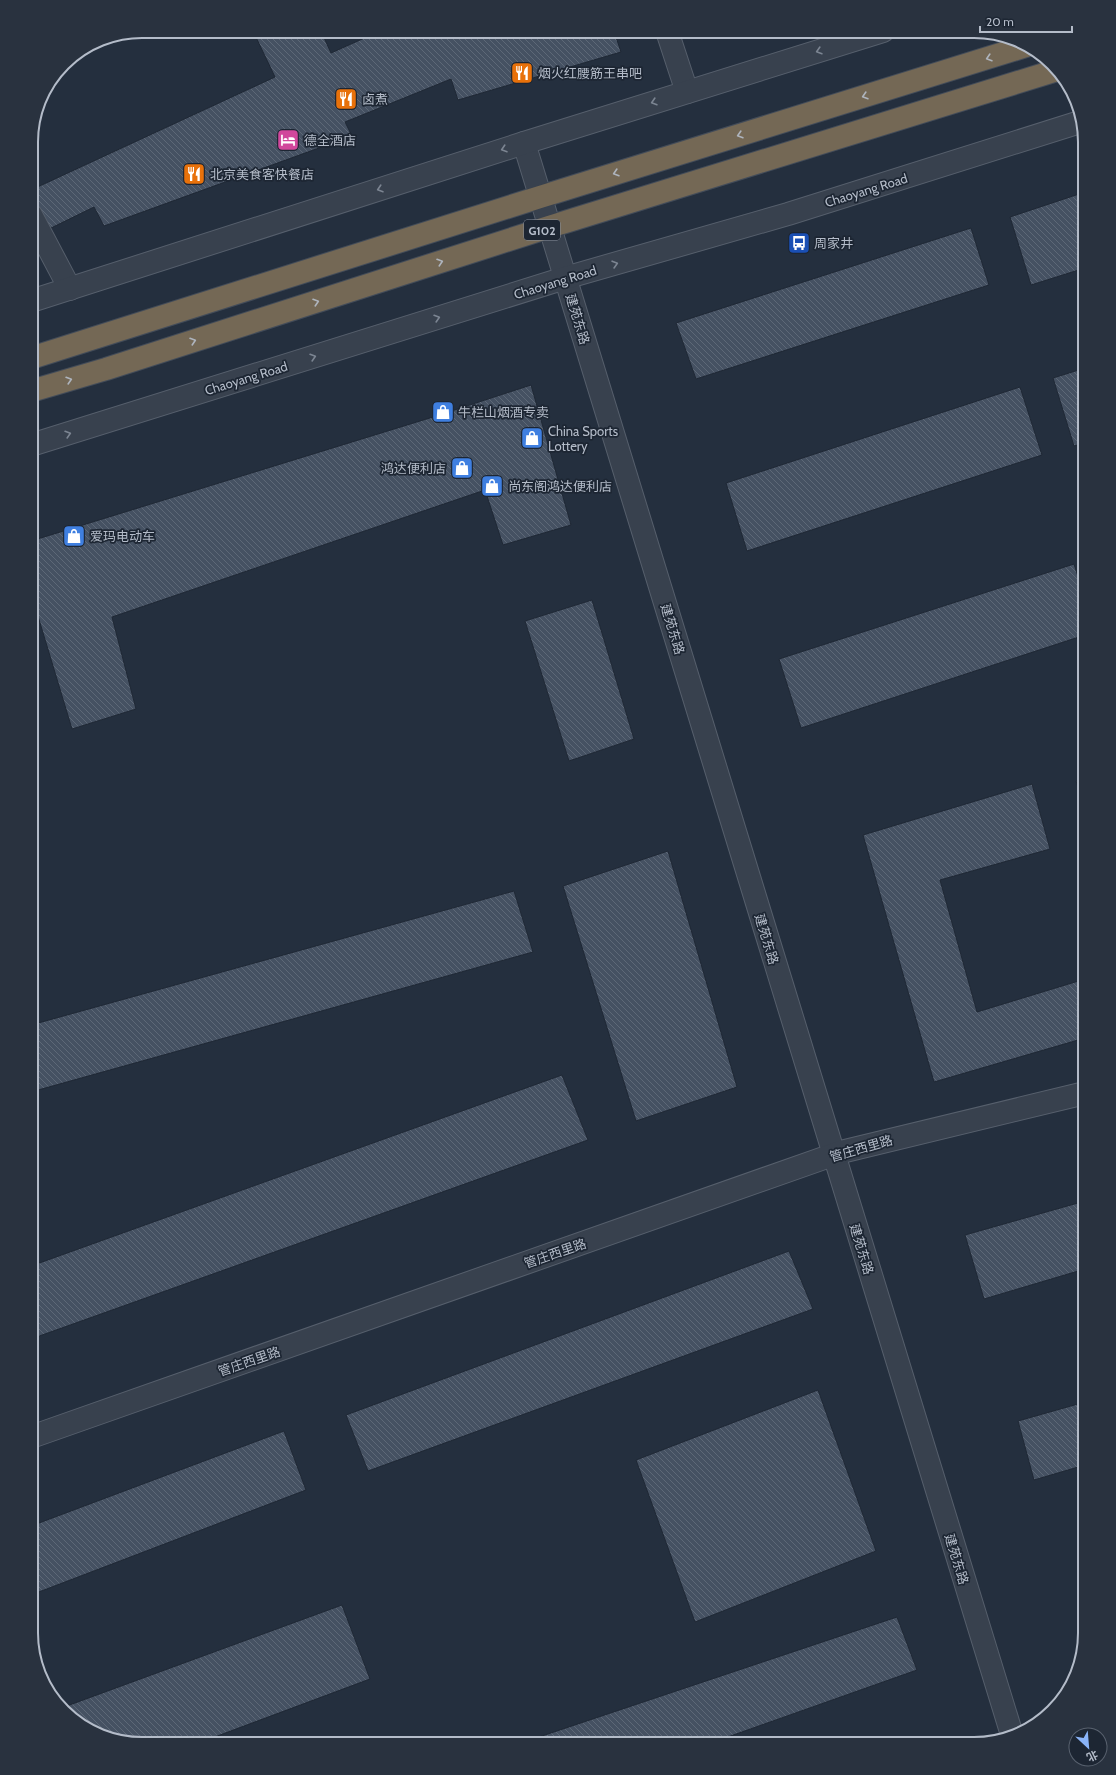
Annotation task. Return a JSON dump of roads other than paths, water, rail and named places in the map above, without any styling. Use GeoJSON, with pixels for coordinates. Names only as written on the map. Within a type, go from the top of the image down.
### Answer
{"type":"FeatureCollection","features":[{"type":"Feature","properties":{"kind":"highway","name":"G102"},"geometry":{"type":"LineString","coordinates":[[38,356],[540,197],[1018,48]]}},
{"type":"Feature","properties":{"kind":"highway","name":"G102"},"geometry":{"type":"LineString","coordinates":[[38,389],[549,227],[1051,72]]}},
{"type":"Feature","properties":{"kind":"street"},"geometry":{"type":"LineString","coordinates":[[669,38],[687,92]]}},
{"type":"Feature","properties":{"kind":"street"},"geometry":{"type":"LineString","coordinates":[[38,299],[524,143],[861,38]]}},
{"type":"Feature","properties":{"kind":"street","name":"Chaoyang Road"},"geometry":{"type":"LineString","coordinates":[[38,443],[565,278],[788,214],[1076,123]]}},
{"type":"Feature","properties":{"kind":"street","name":"建苑东路"},"geometry":{"type":"LineString","coordinates":[[524,143],[1010,1730]]}},
{"type":"Feature","properties":{"kind":"street"},"geometry":{"type":"LineString","coordinates":[[38,228],[70,289]]}},
{"type":"Feature","properties":{"kind":"street","name":"管庄西里路"},"geometry":{"type":"LineString","coordinates":[[38,1435],[848,1150],[1078,1095]]}},
{"type":"Feature","properties":{"kind":"place","name":"烟火红腰筋王串吧"},"geometry":{"type":"Point","coordinates":[522,73]}},
{"type":"Feature","properties":{"kind":"place","name":"卤煮"},"geometry":{"type":"Point","coordinates":[346,99]}},
{"type":"Feature","properties":{"kind":"place","name":"德全酒店"},"geometry":{"type":"Point","coordinates":[288,140]}},
{"type":"Feature","properties":{"kind":"place","name":"北京美食客快餐店"},"geometry":{"type":"Point","coordinates":[194,174]}},
{"type":"Feature","properties":{"kind":"place","name":"周家井"},"geometry":{"type":"Point","coordinates":[799,243]}},
{"type":"Feature","properties":{"kind":"place","name":"牛栏山烟酒专卖"},"geometry":{"type":"Point","coordinates":[443,412]}},
{"type":"Feature","properties":{"kind":"place","name":"China Sports Lottery"},"geometry":{"type":"Point","coordinates":[532,438]}},
{"type":"Feature","properties":{"kind":"place","name":"鸿达便利店"},"geometry":{"type":"Point","coordinates":[462,468]}},
{"type":"Feature","properties":{"kind":"place","name":"尚东阁鸿达便利店"},"geometry":{"type":"Point","coordinates":[492,486]}},
{"type":"Feature","properties":{"kind":"place","name":"爱玛电动车"},"geometry":{"type":"Point","coordinates":[74,536]}}]}
